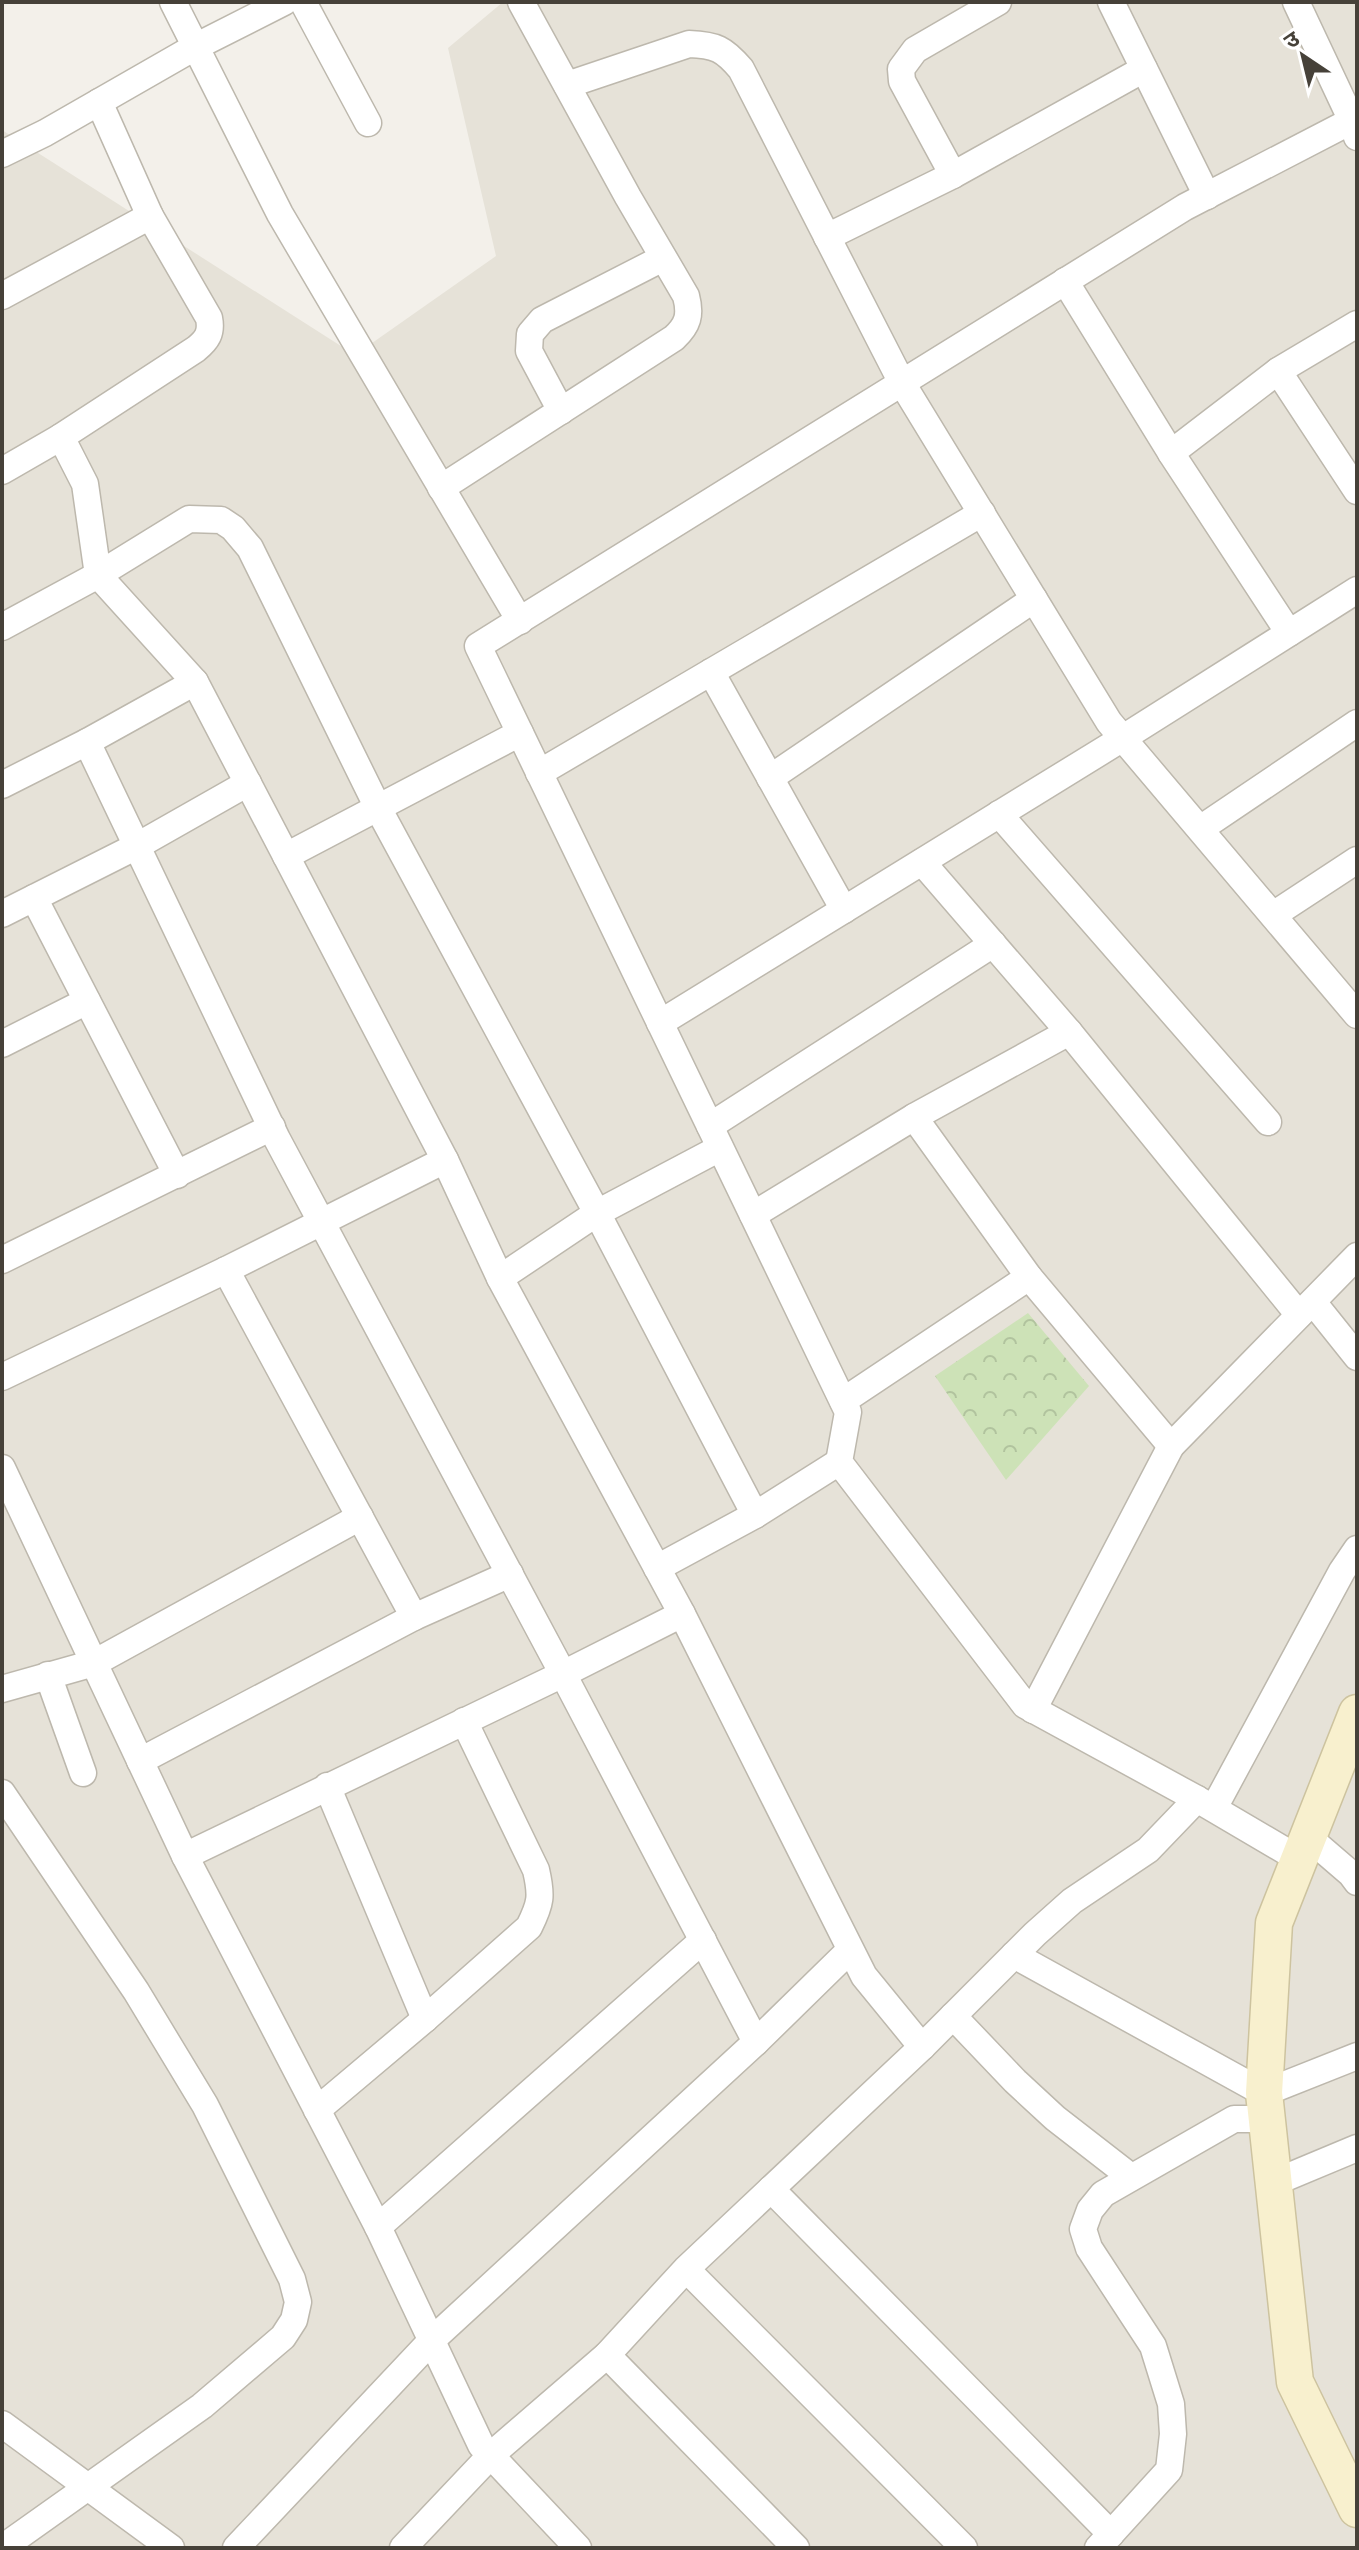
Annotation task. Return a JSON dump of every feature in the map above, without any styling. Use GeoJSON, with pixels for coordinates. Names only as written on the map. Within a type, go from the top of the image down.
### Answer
{"type":"FeatureCollection","features":[{"type":"Feature","properties":{"kind":"main road"},"geometry":{"type":"LineString","coordinates":[[1357,1713],[1274,1923],[1265,2106],[1295,2382],[1357,2509]]}},
{"type":"Feature","properties":{"kind":"street"},"geometry":{"type":"LineString","coordinates":[[173,2],[280,214],[520,621]]}},
{"type":"Feature","properties":{"kind":"street"},"geometry":{"type":"LineString","coordinates":[[2,154],[195,47],[284,2]]}},
{"type":"Feature","properties":{"kind":"street"},"geometry":{"type":"LineString","coordinates":[[303,2],[368,123]]}},
{"type":"Feature","properties":{"kind":"street"},"geometry":{"type":"LineString","coordinates":[[441,488],[674,338],[683,330],[690,310],[686,296],[521,2]]}},
{"type":"Feature","properties":{"kind":"street"},"geometry":{"type":"LineString","coordinates":[[953,175],[902,81],[901,69],[915,50],[998,2]]}},
{"type":"Feature","properties":{"kind":"street"},"geometry":{"type":"LineString","coordinates":[[1111,2],[1207,196]]}},
{"type":"Feature","properties":{"kind":"street"},"geometry":{"type":"LineString","coordinates":[[657,1568],[755,1515],[839,1462],[848,1412],[478,646],[1207,196],[1355,126],[1296,2]]}},
{"type":"Feature","properties":{"kind":"street"},"geometry":{"type":"LineString","coordinates":[[567,85],[689,44],[709,45],[726,52],[741,69],[902,383],[1109,722],[1357,1015]]}},
{"type":"Feature","properties":{"kind":"street"},"geometry":{"type":"LineString","coordinates":[[827,237],[953,175],[1144,69]]}},
{"type":"Feature","properties":{"kind":"street"},"geometry":{"type":"LineString","coordinates":[[6,460],[61,437],[196,349],[209,335],[209,318],[150,216],[99,102]]}},
{"type":"Feature","properties":{"kind":"street"},"geometry":{"type":"LineString","coordinates":[[2,296],[150,216]]}},
{"type":"Feature","properties":{"kind":"street"},"geometry":{"type":"LineString","coordinates":[[561,411],[529,351],[530,334],[542,320],[663,258]]}},
{"type":"Feature","properties":{"kind":"street"},"geometry":{"type":"LineString","coordinates":[[1065,281],[1171,453],[1289,633]]}},
{"type":"Feature","properties":{"kind":"street"},"geometry":{"type":"LineString","coordinates":[[1171,453],[1278,371],[1357,324]]}},
{"type":"Feature","properties":{"kind":"street"},"geometry":{"type":"LineString","coordinates":[[1278,371],[1357,491]]}},
{"type":"Feature","properties":{"kind":"street"},"geometry":{"type":"LineString","coordinates":[[61,437],[85,484],[98,575],[195,682],[445,1160],[500,1278],[682,1614],[850,1950],[864,1976],[922,2047]]}},
{"type":"Feature","properties":{"kind":"street"},"geometry":{"type":"LineString","coordinates":[[539,773],[982,513]]}},
{"type":"Feature","properties":{"kind":"street"},"geometry":{"type":"LineString","coordinates":[[2,627],[98,575],[189,519],[221,520],[233,528],[250,548],[378,808],[597,1213],[755,1515]]}},
{"type":"Feature","properties":{"kind":"street"},"geometry":{"type":"LineString","coordinates":[[660,1023],[1357,590]]}},
{"type":"Feature","properties":{"kind":"street"},"geometry":{"type":"LineString","coordinates":[[770,778],[1034,599]]}},
{"type":"Feature","properties":{"kind":"street"},"geometry":{"type":"LineString","coordinates":[[711,672],[844,910]]}},
{"type":"Feature","properties":{"kind":"street"},"geometry":{"type":"LineString","coordinates":[[2,785],[195,682]]}},
{"type":"Feature","properties":{"kind":"street"},"geometry":{"type":"LineString","coordinates":[[1200,829],[1357,723]]}},
{"type":"Feature","properties":{"kind":"street"},"geometry":{"type":"LineString","coordinates":[[286,856],[520,733]]}},
{"type":"Feature","properties":{"kind":"street"},"geometry":{"type":"LineString","coordinates":[[87,742],[272,1127],[756,2042]]}},
{"type":"Feature","properties":{"kind":"street"},"geometry":{"type":"LineString","coordinates":[[2,914],[137,846],[248,783]]}},
{"type":"Feature","properties":{"kind":"street"},"geometry":{"type":"LineString","coordinates":[[999,814],[1268,1122]]}},
{"type":"Feature","properties":{"kind":"street"},"geometry":{"type":"LineString","coordinates":[[1273,915],[1357,860]]}},
{"type":"Feature","properties":{"kind":"street"},"geometry":{"type":"LineString","coordinates":[[922,862],[1306,1309],[1357,1357]]}},
{"type":"Feature","properties":{"kind":"street"},"geometry":{"type":"LineString","coordinates":[[34,898],[177,1175]]}},
{"type":"Feature","properties":{"kind":"street"},"geometry":{"type":"LineString","coordinates":[[500,1278],[715,1137],[993,944]]}},
{"type":"Feature","properties":{"kind":"street"},"geometry":{"type":"LineString","coordinates":[[2,1044],[87,1001]]}},
{"type":"Feature","properties":{"kind":"street"},"geometry":{"type":"LineString","coordinates":[[753,1215],[914,1117],[1069,1032]]}},
{"type":"Feature","properties":{"kind":"street"},"geometry":{"type":"LineString","coordinates":[[914,1117],[1029,1277],[1171,1446]]}},
{"type":"Feature","properties":{"kind":"street"},"geometry":{"type":"LineString","coordinates":[[2,1260],[272,1127]]}},
{"type":"Feature","properties":{"kind":"street"},"geometry":{"type":"LineString","coordinates":[[2,1377],[226,1270],[445,1160]]}},
{"type":"Feature","properties":{"kind":"street"},"geometry":{"type":"LineString","coordinates":[[1033,1710],[1171,1446],[1357,1256]]}},
{"type":"Feature","properties":{"kind":"street"},"geometry":{"type":"LineString","coordinates":[[226,1270],[414,1617]]}},
{"type":"Feature","properties":{"kind":"street"},"geometry":{"type":"LineString","coordinates":[[843,1401],[1029,1277]]}},
{"type":"Feature","properties":{"kind":"street"},"geometry":{"type":"LineString","coordinates":[[839,1462],[1025,1705],[1205,1804],[1304,1848],[1351,1874],[1357,1882]]}},
{"type":"Feature","properties":{"kind":"street"},"geometry":{"type":"LineString","coordinates":[[2,1468],[185,1856],[378,2227],[481,2445],[578,2548]]}},
{"type":"Feature","properties":{"kind":"street"},"geometry":{"type":"LineString","coordinates":[[2,1689],[94,1663],[360,1517]]}},
{"type":"Feature","properties":{"kind":"street"},"geometry":{"type":"LineString","coordinates":[[403,2548],[491,2455],[607,2355],[687,2270],[1072,1901],[1148,1850],[1205,1804],[1357,1549]]}},
{"type":"Feature","properties":{"kind":"street"},"geometry":{"type":"LineString","coordinates":[[140,1761],[414,1617],[510,1574]]}},
{"type":"Feature","properties":{"kind":"street"},"geometry":{"type":"LineString","coordinates":[[185,1856],[682,1614]]}},
{"type":"Feature","properties":{"kind":"street"},"geometry":{"type":"LineString","coordinates":[[48,1675],[83,1773]]}},
{"type":"Feature","properties":{"kind":"street"},"geometry":{"type":"LineString","coordinates":[[317,2110],[529,1927],[539,1908],[542,1893],[536,1870],[464,1721]]}},
{"type":"Feature","properties":{"kind":"street"},"geometry":{"type":"LineString","coordinates":[[327,1786],[425,2019]]}},
{"type":"Feature","properties":{"kind":"street"},"geometry":{"type":"LineString","coordinates":[[2,1793],[136,1991],[205,2105],[292,2279],[298,2302],[294,2320],[283,2337],[202,2406],[2,2548]]}},
{"type":"Feature","properties":{"kind":"street"},"geometry":{"type":"LineString","coordinates":[[378,2227],[703,1940]]}},
{"type":"Feature","properties":{"kind":"street"},"geometry":{"type":"LineString","coordinates":[[236,2548],[432,2340],[756,2042],[850,1950]]}},
{"type":"Feature","properties":{"kind":"street"},"geometry":{"type":"LineString","coordinates":[[1014,1955],[1265,2106]]}},
{"type":"Feature","properties":{"kind":"street"},"geometry":{"type":"LineString","coordinates":[[953,2016],[1055,2118],[1131,2177]]}},
{"type":"Feature","properties":{"kind":"street"},"geometry":{"type":"LineString","coordinates":[[771,2189],[1105,2541],[1169,2470],[1173,2434],[1171,2404],[1153,2346],[1089,2248],[1083,2229],[1090,2210],[1103,2194],[1131,2177],[1234,2119],[1265,2106],[1357,2056]]}},
{"type":"Feature","properties":{"kind":"street"},"geometry":{"type":"LineString","coordinates":[[1273,2183],[1357,2148]]}},
{"type":"Feature","properties":{"kind":"street"},"geometry":{"type":"LineString","coordinates":[[687,2270],[964,2548]]}},
{"type":"Feature","properties":{"kind":"street"},"geometry":{"type":"LineString","coordinates":[[607,2355],[796,2548]]}},
{"type":"Feature","properties":{"kind":"street"},"geometry":{"type":"LineString","coordinates":[[2,2424],[171,2548]]}},
{"type":"Feature","properties":{"kind":"shaded area"},"geometry":{"type":"Polygon","coordinates":[[[503,2],[1357,2],[1357,2548],[2,2548],[2,130],[355,355],[496,256],[448,48],[503,2]]]}},
{"type":"Feature","properties":{"kind":"green space"},"geometry":{"type":"Polygon","coordinates":[[[1028,1313],[1089,1386],[1006,1480],[935,1376],[1028,1313]]]}}]}
